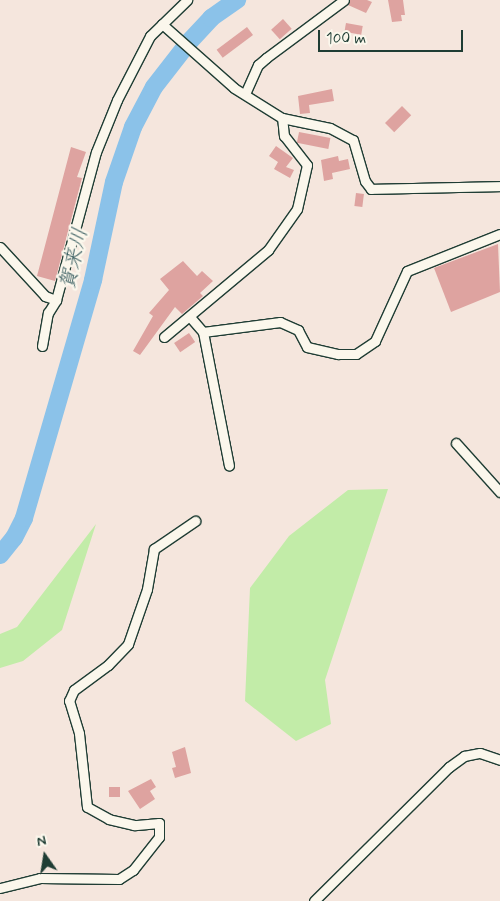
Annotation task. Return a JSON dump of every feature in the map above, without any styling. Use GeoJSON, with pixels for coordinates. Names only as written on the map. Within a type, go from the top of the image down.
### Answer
{"type":"FeatureCollection","features":[{"type":"Feature","properties":{"kind":"street"},"geometry":{"type":"LineString","coordinates":[[42,346],[48,313],[56,300],[96,152],[117,100],[150,36],[187,0]]}},
{"type":"Feature","properties":{"kind":"street"},"geometry":{"type":"LineString","coordinates":[[245,94],[258,65],[344,0]]}},
{"type":"Feature","properties":{"kind":"street"},"geometry":{"type":"LineString","coordinates":[[162,24],[198,57],[245,94],[282,118],[330,128],[352,140],[365,181],[371,189],[500,186]]}},
{"type":"Feature","properties":{"kind":"street"},"geometry":{"type":"LineString","coordinates":[[164,336],[190,317],[268,250],[296,209],[307,165],[284,136],[282,118]]}},
{"type":"Feature","properties":{"kind":"street"},"geometry":{"type":"LineString","coordinates":[[203,332],[280,322],[298,330],[307,347],[338,354],[356,354],[375,341],[407,271],[500,234]]}},
{"type":"Feature","properties":{"kind":"street"},"geometry":{"type":"LineString","coordinates":[[0,247],[45,296],[56,300]]}},
{"type":"Feature","properties":{"kind":"street"},"geometry":{"type":"LineString","coordinates":[[190,317],[203,332],[229,466]]}},
{"type":"Feature","properties":{"kind":"street"},"geometry":{"type":"LineString","coordinates":[[456,443],[500,492]]}},
{"type":"Feature","properties":{"kind":"street"},"geometry":{"type":"LineString","coordinates":[[0,888],[40,878],[119,879],[133,870],[158,837],[159,823],[134,825],[90,812],[87,807],[79,733],[69,701],[74,690],[108,665],[128,644],[146,589],[154,549],[195,521]]}},
{"type":"Feature","properties":{"kind":"street"},"geometry":{"type":"LineString","coordinates":[[314,901],[449,767],[464,756],[480,753],[500,760]]}},
{"type":"Feature","properties":{"kind":"green space"},"geometry":{"type":"Polygon","coordinates":[[[388,489],[325,680],[331,724],[296,741],[245,701],[250,588],[289,536],[348,490],[388,489]]]}},
{"type":"Feature","properties":{"kind":"green space"},"geometry":{"type":"Polygon","coordinates":[[[96,524],[62,630],[23,661],[0,668],[0,634],[17,627],[96,524]]]}},
{"type":"Feature","properties":{"kind":"building"},"geometry":{"type":"Polygon","coordinates":[[[350,0],[367,0],[372,2],[366,13],[348,5],[350,0]]]}},
{"type":"Feature","properties":{"kind":"building"},"geometry":{"type":"Polygon","coordinates":[[[388,0],[403,0],[405,15],[401,15],[402,21],[392,22],[388,0]]]}},
{"type":"Feature","properties":{"kind":"building"},"geometry":{"type":"Polygon","coordinates":[[[283,19],[292,29],[280,39],[271,30],[283,19]]]}},
{"type":"Feature","properties":{"kind":"building"},"geometry":{"type":"Polygon","coordinates":[[[346,23],[363,26],[361,35],[344,32],[346,23]]]}},
{"type":"Feature","properties":{"kind":"building"},"geometry":{"type":"Polygon","coordinates":[[[247,27],[253,35],[223,58],[217,50],[247,27]]]}},
{"type":"Feature","properties":{"kind":"building"},"geometry":{"type":"Polygon","coordinates":[[[332,89],[334,101],[309,105],[310,113],[300,114],[298,96],[332,89]]]}},
{"type":"Feature","properties":{"kind":"building"},"geometry":{"type":"Polygon","coordinates":[[[402,106],[411,115],[394,132],[385,123],[402,106]]]}},
{"type":"Feature","properties":{"kind":"building"},"geometry":{"type":"Polygon","coordinates":[[[299,132],[330,138],[328,149],[297,143],[299,132]]]}},
{"type":"Feature","properties":{"kind":"building"},"geometry":{"type":"Polygon","coordinates":[[[276,146],[293,158],[286,167],[294,170],[290,178],[274,169],[278,162],[269,156],[276,146]]]}},
{"type":"Feature","properties":{"kind":"building"},"geometry":{"type":"Polygon","coordinates":[[[71,147],[86,152],[77,177],[82,178],[55,281],[37,276],[71,147]]]}},
{"type":"Feature","properties":{"kind":"building"},"geometry":{"type":"Polygon","coordinates":[[[338,156],[339,161],[348,159],[350,169],[332,173],[333,179],[324,181],[321,160],[338,156]]]}},
{"type":"Feature","properties":{"kind":"building"},"geometry":{"type":"Polygon","coordinates":[[[356,193],[364,194],[362,207],[354,206],[356,193]]]}},
{"type":"Feature","properties":{"kind":"building"},"geometry":{"type":"Polygon","coordinates":[[[498,244],[500,292],[451,312],[434,268],[498,244]]]}},
{"type":"Feature","properties":{"kind":"building"},"geometry":{"type":"Polygon","coordinates":[[[183,261],[197,276],[202,271],[213,281],[200,293],[203,296],[182,314],[175,307],[140,355],[133,351],[153,316],[149,313],[169,290],[160,279],[183,261]]]}},
{"type":"Feature","properties":{"kind":"building"},"geometry":{"type":"Polygon","coordinates":[[[189,333],[195,342],[180,352],[174,343],[189,333]]]}},
{"type":"Feature","properties":{"kind":"building"},"geometry":{"type":"Polygon","coordinates":[[[185,747],[191,773],[175,778],[172,768],[176,767],[172,752],[185,747]]]}},
{"type":"Feature","properties":{"kind":"building"},"geometry":{"type":"Polygon","coordinates":[[[151,779],[156,787],[150,791],[155,799],[140,809],[128,791],[151,779]]]}},
{"type":"Feature","properties":{"kind":"building"},"geometry":{"type":"Polygon","coordinates":[[[109,787],[120,787],[120,797],[109,797],[109,787]]]}},
{"type":"Feature","properties":{"kind":"waterway","name":"賀来川"},"geometry":{"type":"LineString","coordinates":[[0,555],[14,538],[24,518],[93,280],[114,182],[133,127],[154,87],[189,42],[211,18],[237,0]]}}]}
